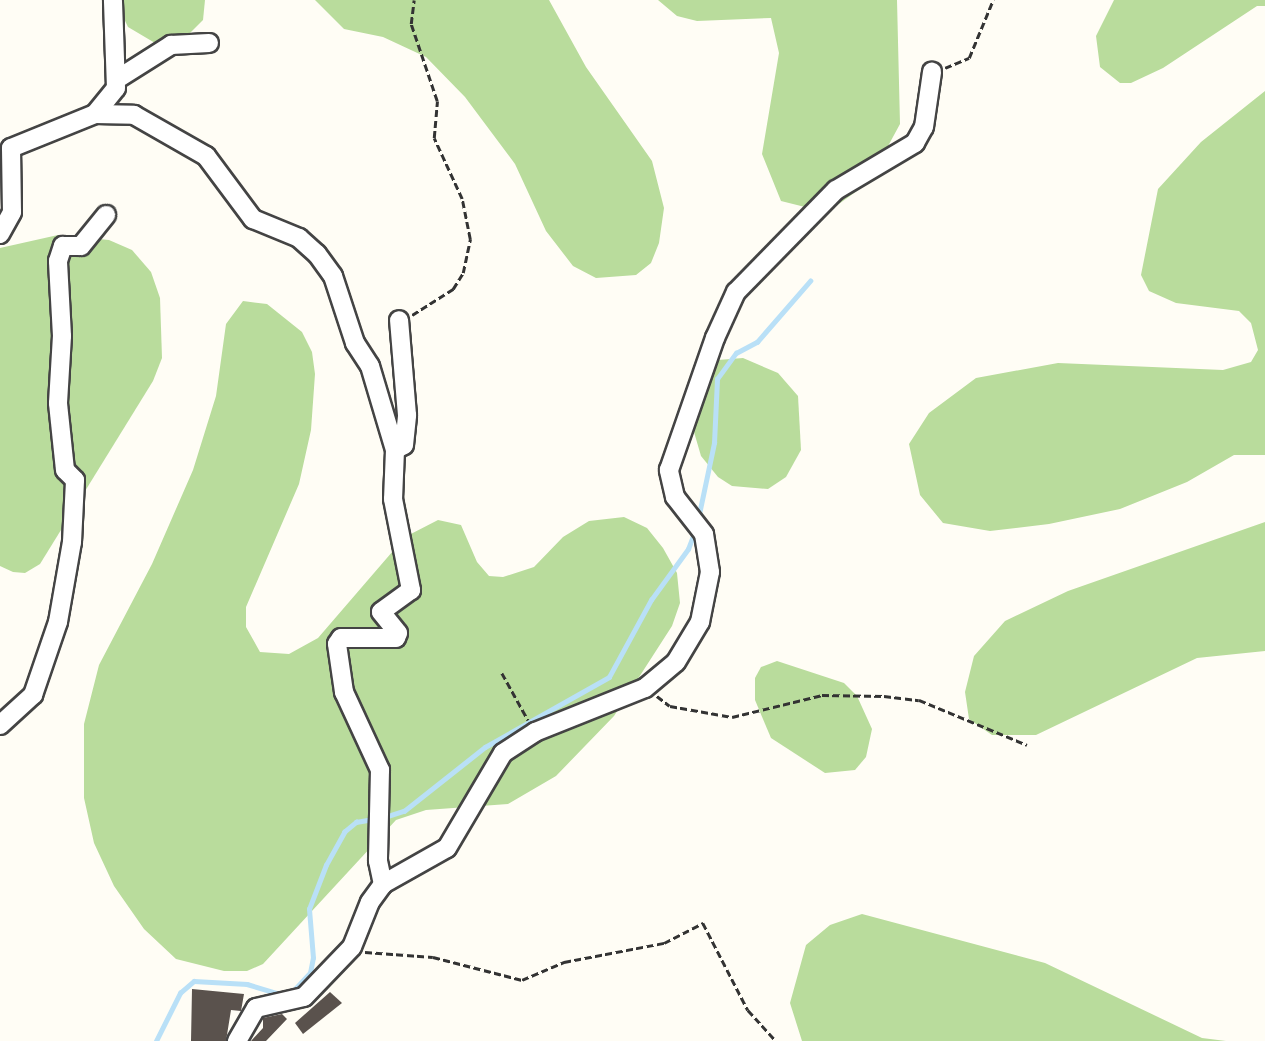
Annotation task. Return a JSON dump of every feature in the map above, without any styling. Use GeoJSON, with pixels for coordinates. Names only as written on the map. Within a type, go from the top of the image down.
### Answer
{"type":"FeatureCollection","features":[{"type":"Feature","properties":{"kind":"street"},"geometry":{"type":"LineString","coordinates":[[95,114],[116,89],[119,78],[113,0]]}},
{"type":"Feature","properties":{"kind":"street"},"geometry":{"type":"LineString","coordinates":[[119,78],[172,45],[209,43]]}},
{"type":"Feature","properties":{"kind":"street"},"geometry":{"type":"LineString","coordinates":[[237,1041],[256,1008],[304,997],[352,947],[370,902],[383,884],[447,848],[494,765],[514,744],[591,707],[645,688],[676,662],[704,612],[710,572],[704,534],[675,497],[669,470],[736,292],[836,190],[915,143],[926,117],[932,72]]}},
{"type":"Feature","properties":{"kind":"street"},"geometry":{"type":"LineString","coordinates":[[0,234],[12,212],[11,148],[95,114],[134,115],[206,156],[253,219],[299,238],[317,254],[333,276],[355,343],[370,366],[395,450],[393,499],[411,590],[381,612],[398,633],[396,638],[352,636],[338,638],[337,644],[344,691],[380,770],[378,860],[383,884]]}},
{"type":"Feature","properties":{"kind":"street"},"geometry":{"type":"LineString","coordinates":[[0,725],[33,695],[58,622],[72,542],[75,480],[65,470],[58,403],[62,336],[58,261],[63,246],[81,246],[106,215]]}},
{"type":"Feature","properties":{"kind":"street"},"geometry":{"type":"LineString","coordinates":[[395,450],[404,445],[407,415],[399,320]]}},
{"type":"Feature","properties":{"kind":"path"},"geometry":{"type":"LineString","coordinates":[[399,320],[453,289],[463,273],[470,239],[462,198],[434,138],[437,101],[411,24],[414,0]]}},
{"type":"Feature","properties":{"kind":"path"},"geometry":{"type":"LineString","coordinates":[[932,72],[969,58],[993,0]]}},
{"type":"Feature","properties":{"kind":"path"},"geometry":{"type":"LineString","coordinates":[[502,673],[525,715]]}},
{"type":"Feature","properties":{"kind":"path"},"geometry":{"type":"LineString","coordinates":[[645,688],[670,706],[732,717],[822,695],[919,701],[1027,745]]}},
{"type":"Feature","properties":{"kind":"path"},"geometry":{"type":"LineString","coordinates":[[352,947],[383,955],[433,957],[522,980],[564,962],[664,943],[702,923],[748,1010],[776,1041]]}},
{"type":"Feature","properties":{"kind":"green space"},"geometry":{"type":"Polygon","coordinates":[[[115,0],[205,0],[203,20],[183,40],[155,43],[128,27],[115,0]]]}},
{"type":"Feature","properties":{"kind":"green space"},"geometry":{"type":"Polygon","coordinates":[[[315,0],[549,0],[586,67],[652,161],[664,208],[659,243],[651,263],[636,275],[596,278],[573,266],[546,231],[515,164],[465,97],[426,57],[383,37],[344,29],[315,0]]]}},
{"type":"Feature","properties":{"kind":"green space"},"geometry":{"type":"Polygon","coordinates":[[[658,0],[897,0],[900,124],[868,183],[836,206],[813,209],[781,201],[762,154],[779,53],[771,18],[697,21],[677,16],[658,0]]]}},
{"type":"Feature","properties":{"kind":"green space"},"geometry":{"type":"Polygon","coordinates":[[[1114,0],[1265,0],[1265,6],[1257,6],[1163,68],[1131,83],[1120,83],[1100,67],[1096,36],[1114,0]]]}},
{"type":"Feature","properties":{"kind":"green space"},"geometry":{"type":"Polygon","coordinates":[[[1265,91],[1265,455],[1234,455],[1187,482],[1120,509],[1049,524],[990,531],[943,523],[920,495],[909,444],[929,413],[976,378],[1058,363],[1223,370],[1251,362],[1258,350],[1251,323],[1239,311],[1176,303],[1149,291],[1141,275],[1158,189],[1201,142],[1265,91]]]}},
{"type":"Feature","properties":{"kind":"green space"},"geometry":{"type":"Polygon","coordinates":[[[58,235],[109,240],[132,250],[151,272],[160,298],[162,358],[153,381],[40,564],[25,573],[13,572],[0,566],[0,248],[58,235]]]}},
{"type":"Feature","properties":{"kind":"green space"},"geometry":{"type":"Polygon","coordinates":[[[243,301],[267,304],[302,332],[312,352],[315,374],[311,430],[299,484],[246,607],[246,627],[260,652],[289,654],[318,638],[405,537],[438,520],[461,525],[477,562],[489,576],[503,577],[534,567],[563,537],[589,521],[624,517],[647,528],[663,548],[677,573],[680,603],[672,626],[614,716],[556,776],[508,804],[426,810],[396,820],[263,964],[247,971],[224,971],[176,959],[144,929],[114,886],[94,843],[84,798],[84,724],[99,665],[152,564],[193,470],[216,396],[226,324],[243,301]]]}},
{"type":"Feature","properties":{"kind":"green space"},"geometry":{"type":"Polygon","coordinates":[[[743,358],[778,373],[798,396],[801,450],[786,477],[768,489],[732,486],[718,477],[701,456],[694,432],[692,410],[703,371],[718,360],[743,358]]]}},
{"type":"Feature","properties":{"kind":"green space"},"geometry":{"type":"Polygon","coordinates":[[[1265,522],[1265,651],[1197,658],[1036,735],[992,735],[969,719],[965,692],[974,656],[1005,621],[1068,591],[1265,522]]]}},
{"type":"Feature","properties":{"kind":"green space"},"geometry":{"type":"Polygon","coordinates":[[[777,661],[844,683],[857,696],[872,729],[866,757],[855,770],[825,773],[771,738],[755,700],[755,678],[761,667],[777,661]]]}},
{"type":"Feature","properties":{"kind":"green space"},"geometry":{"type":"Polygon","coordinates":[[[862,914],[1045,963],[1202,1038],[1226,1041],[802,1041],[790,1003],[806,945],[830,925],[862,914]]]}},
{"type":"Feature","properties":{"kind":"building"},"geometry":{"type":"Polygon","coordinates":[[[192,989],[244,994],[241,1011],[231,1010],[226,1041],[191,1041],[192,989]]]}},
{"type":"Feature","properties":{"kind":"building"},"geometry":{"type":"Polygon","coordinates":[[[330,992],[342,1003],[303,1034],[295,1023],[330,992]]]}},
{"type":"Feature","properties":{"kind":"building"},"geometry":{"type":"Polygon","coordinates":[[[282,1014],[287,1019],[266,1041],[251,1041],[263,1028],[263,1018],[282,1014]]]}},
{"type":"Feature","properties":{"kind":"waterway"},"geometry":{"type":"LineString","coordinates":[[698,519],[714,443],[717,379],[736,353],[757,342],[810,281]]}},
{"type":"Feature","properties":{"kind":"waterway"},"geometry":{"type":"LineString","coordinates":[[382,818],[404,811],[485,747],[609,677],[651,600],[688,549],[695,531]]}},
{"type":"Feature","properties":{"kind":"waterway"},"geometry":{"type":"LineString","coordinates":[[293,991],[310,973],[313,958],[309,909],[326,865],[344,832],[356,822],[373,819]]}},
{"type":"Feature","properties":{"kind":"waterway"},"geometry":{"type":"LineString","coordinates":[[156,1041],[180,993],[194,981],[247,984],[282,995]]}}]}
